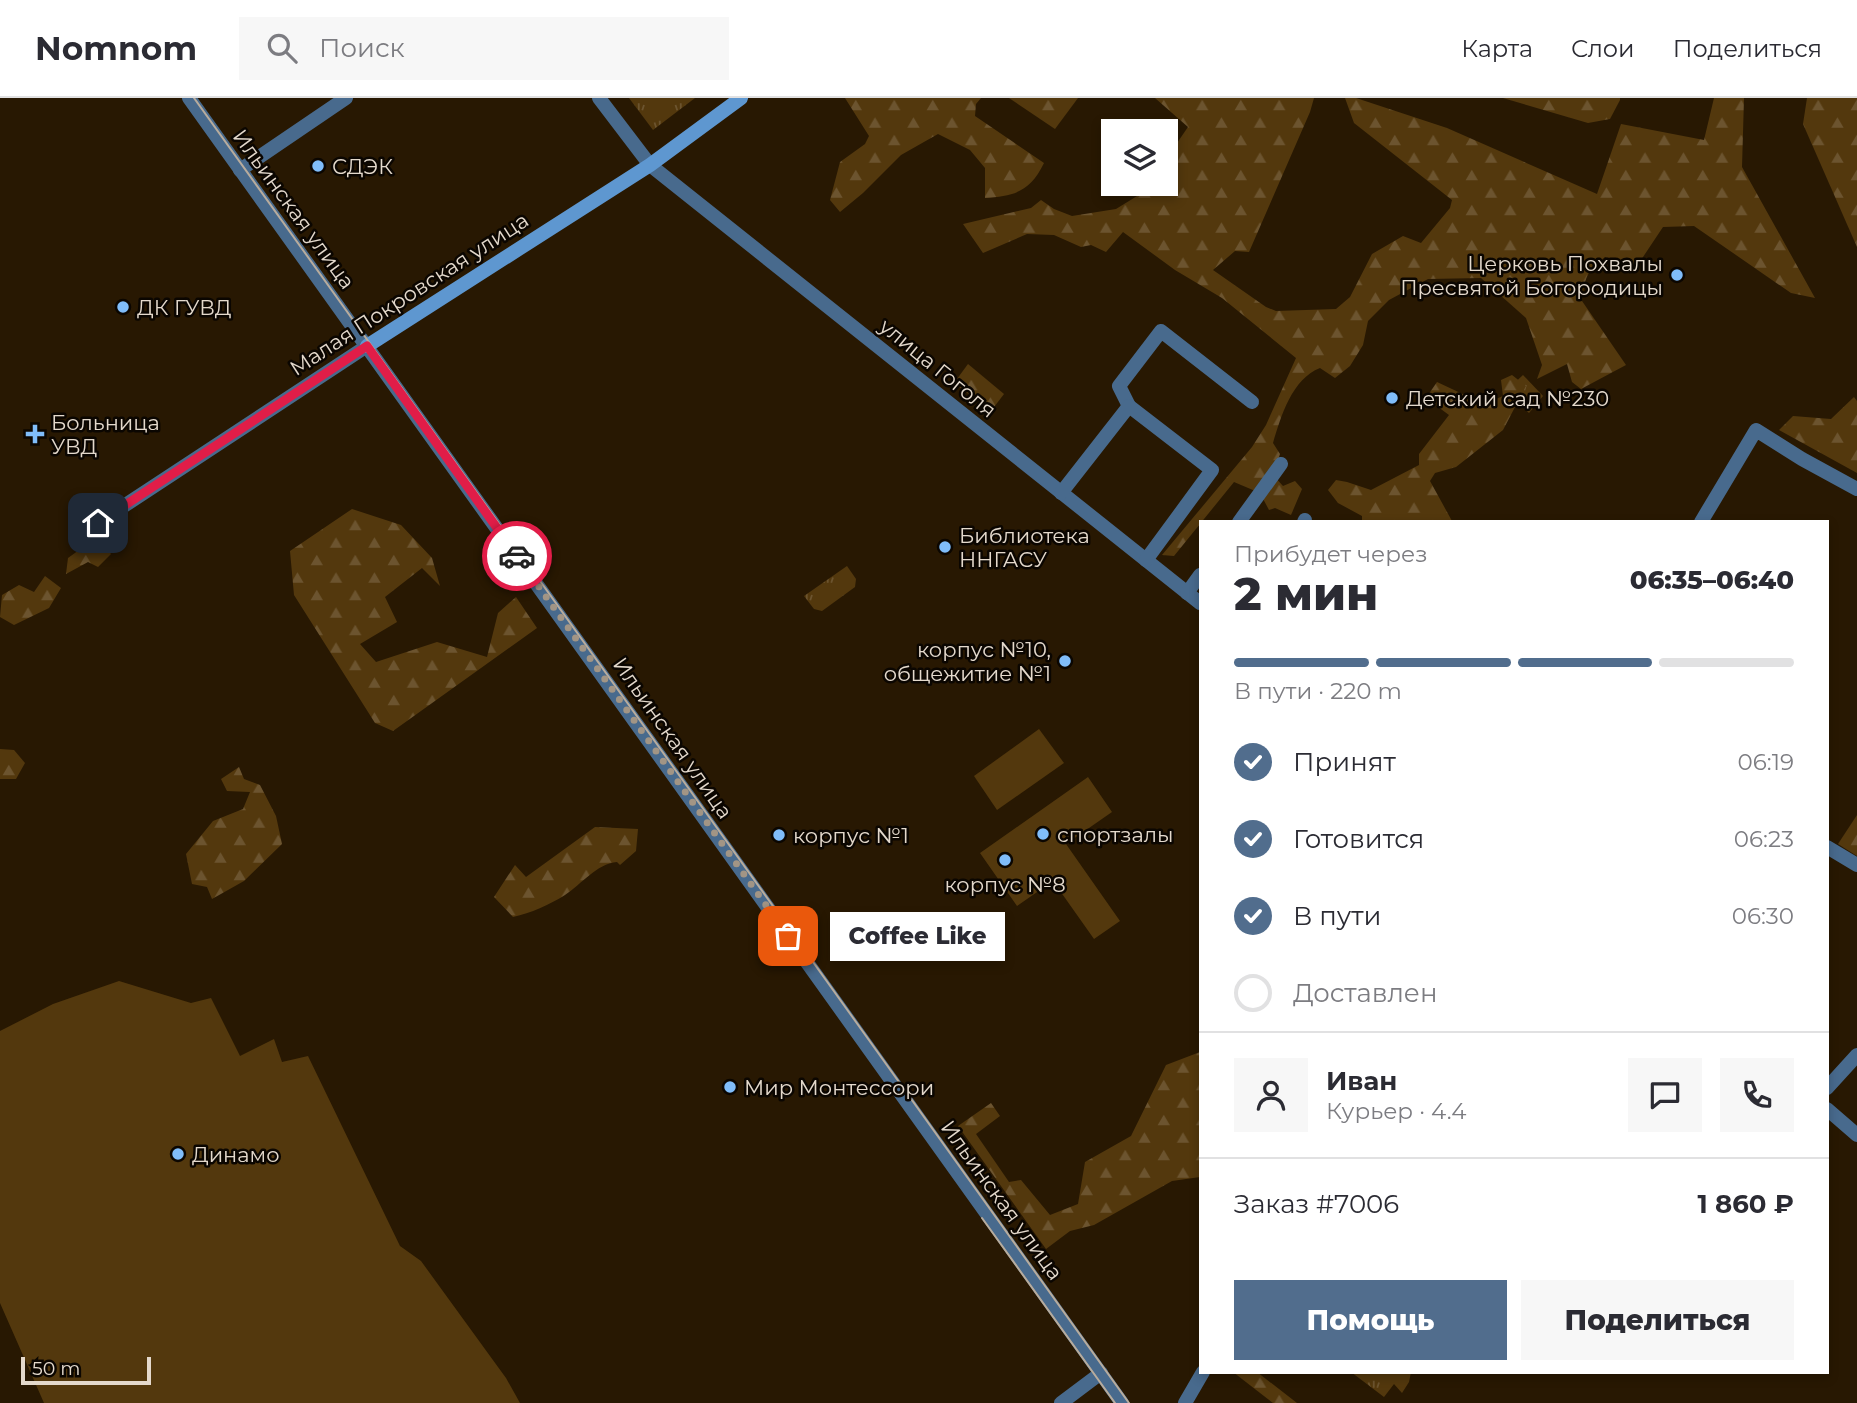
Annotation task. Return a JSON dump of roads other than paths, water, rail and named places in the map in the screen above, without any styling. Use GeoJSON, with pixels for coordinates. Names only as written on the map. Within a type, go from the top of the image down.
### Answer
{"type":"FeatureCollection","features":[{"type":"Feature","properties":{"kind":"main road","name":"Малая Покровская улица"},"geometry":{"type":"LineString","coordinates":[[367,346],[650,165],[741,99]]}},
{"type":"Feature","properties":{"kind":"street","name":"Ильинская улица"},"geometry":{"type":"LineString","coordinates":[[189,98],[1122,1403]]}},
{"type":"Feature","properties":{"kind":"street"},"geometry":{"type":"LineString","coordinates":[[240,170],[346,98]]}},
{"type":"Feature","properties":{"kind":"street","name":"улица Гоголя"},"geometry":{"type":"LineString","coordinates":[[599,98],[650,165],[1199,602]]}},
{"type":"Feature","properties":{"kind":"street"},"geometry":{"type":"LineString","coordinates":[[1146,560],[1212,471],[1129,406],[1119,386],[1161,331],[1252,402]]}},
{"type":"Feature","properties":{"kind":"street","name":"Малая Покровская улица"},"geometry":{"type":"LineString","coordinates":[[98,523],[367,346]]}},
{"type":"Feature","properties":{"kind":"street"},"geometry":{"type":"LineString","coordinates":[[1061,493],[1129,406]]}},
{"type":"Feature","properties":{"kind":"street"},"geometry":{"type":"LineString","coordinates":[[1702,520],[1756,430],[1857,489]]}},
{"type":"Feature","properties":{"kind":"street"},"geometry":{"type":"LineString","coordinates":[[1240,520],[1281,464]]}},
{"type":"Feature","properties":{"kind":"street"},"geometry":{"type":"LineString","coordinates":[[1187,593],[1199,576]]}},
{"type":"Feature","properties":{"kind":"street"},"geometry":{"type":"LineString","coordinates":[[1829,848],[1857,865]]}},
{"type":"Feature","properties":{"kind":"street"},"geometry":{"type":"LineString","coordinates":[[1829,1086],[1857,1055]]}},
{"type":"Feature","properties":{"kind":"street"},"geometry":{"type":"LineString","coordinates":[[1829,1111],[1857,1135]]}},
{"type":"Feature","properties":{"kind":"street"},"geometry":{"type":"LineString","coordinates":[[1061,1403],[1101,1373]]}},
{"type":"Feature","properties":{"kind":"street"},"geometry":{"type":"LineString","coordinates":[[1185,1403],[1202,1374]]}},
{"type":"Feature","properties":{"kind":"tram line"},"geometry":{"type":"LineString","coordinates":[[194,98],[1129,1403]]}},
{"type":"Feature","properties":{"kind":"tram line"},"geometry":{"type":"LineString","coordinates":[[982,1218],[1115,1403]]}},
{"type":"Feature","properties":{"kind":"place","name":"СДЭК"},"geometry":{"type":"Point","coordinates":[318,166]}},
{"type":"Feature","properties":{"kind":"place","name":"Церковь Похвалы Пресвятой Богородицы"},"geometry":{"type":"Point","coordinates":[1677,275]}},
{"type":"Feature","properties":{"kind":"place","name":"ДК ГУВД"},"geometry":{"type":"Point","coordinates":[123,307]}},
{"type":"Feature","properties":{"kind":"place","name":"Детский сад №230"},"geometry":{"type":"Point","coordinates":[1392,398]}},
{"type":"Feature","properties":{"kind":"place","name":"Больница УВД"},"geometry":{"type":"Point","coordinates":[35,434]}},
{"type":"Feature","properties":{"kind":"place","name":"Библиотека ННГАСУ"},"geometry":{"type":"Point","coordinates":[945,547]}},
{"type":"Feature","properties":{"kind":"place","name":"корпус №10, общежитие №1"},"geometry":{"type":"Point","coordinates":[1065,661]}},
{"type":"Feature","properties":{"kind":"place","name":"спортзалы"},"geometry":{"type":"Point","coordinates":[1043,834]}},
{"type":"Feature","properties":{"kind":"place","name":"корпус №1"},"geometry":{"type":"Point","coordinates":[779,835]}},
{"type":"Feature","properties":{"kind":"place","name":"корпус №8"},"geometry":{"type":"Point","coordinates":[1005,860]}},
{"type":"Feature","properties":{"kind":"place","name":"Coffee Like"},"geometry":{"type":"Point","coordinates":[788,936]}},
{"type":"Feature","properties":{"kind":"place","name":"Мир Монтессори"},"geometry":{"type":"Point","coordinates":[730,1087]}},
{"type":"Feature","properties":{"kind":"place","name":"Динамо"},"geometry":{"type":"Point","coordinates":[178,1154]}}]}
